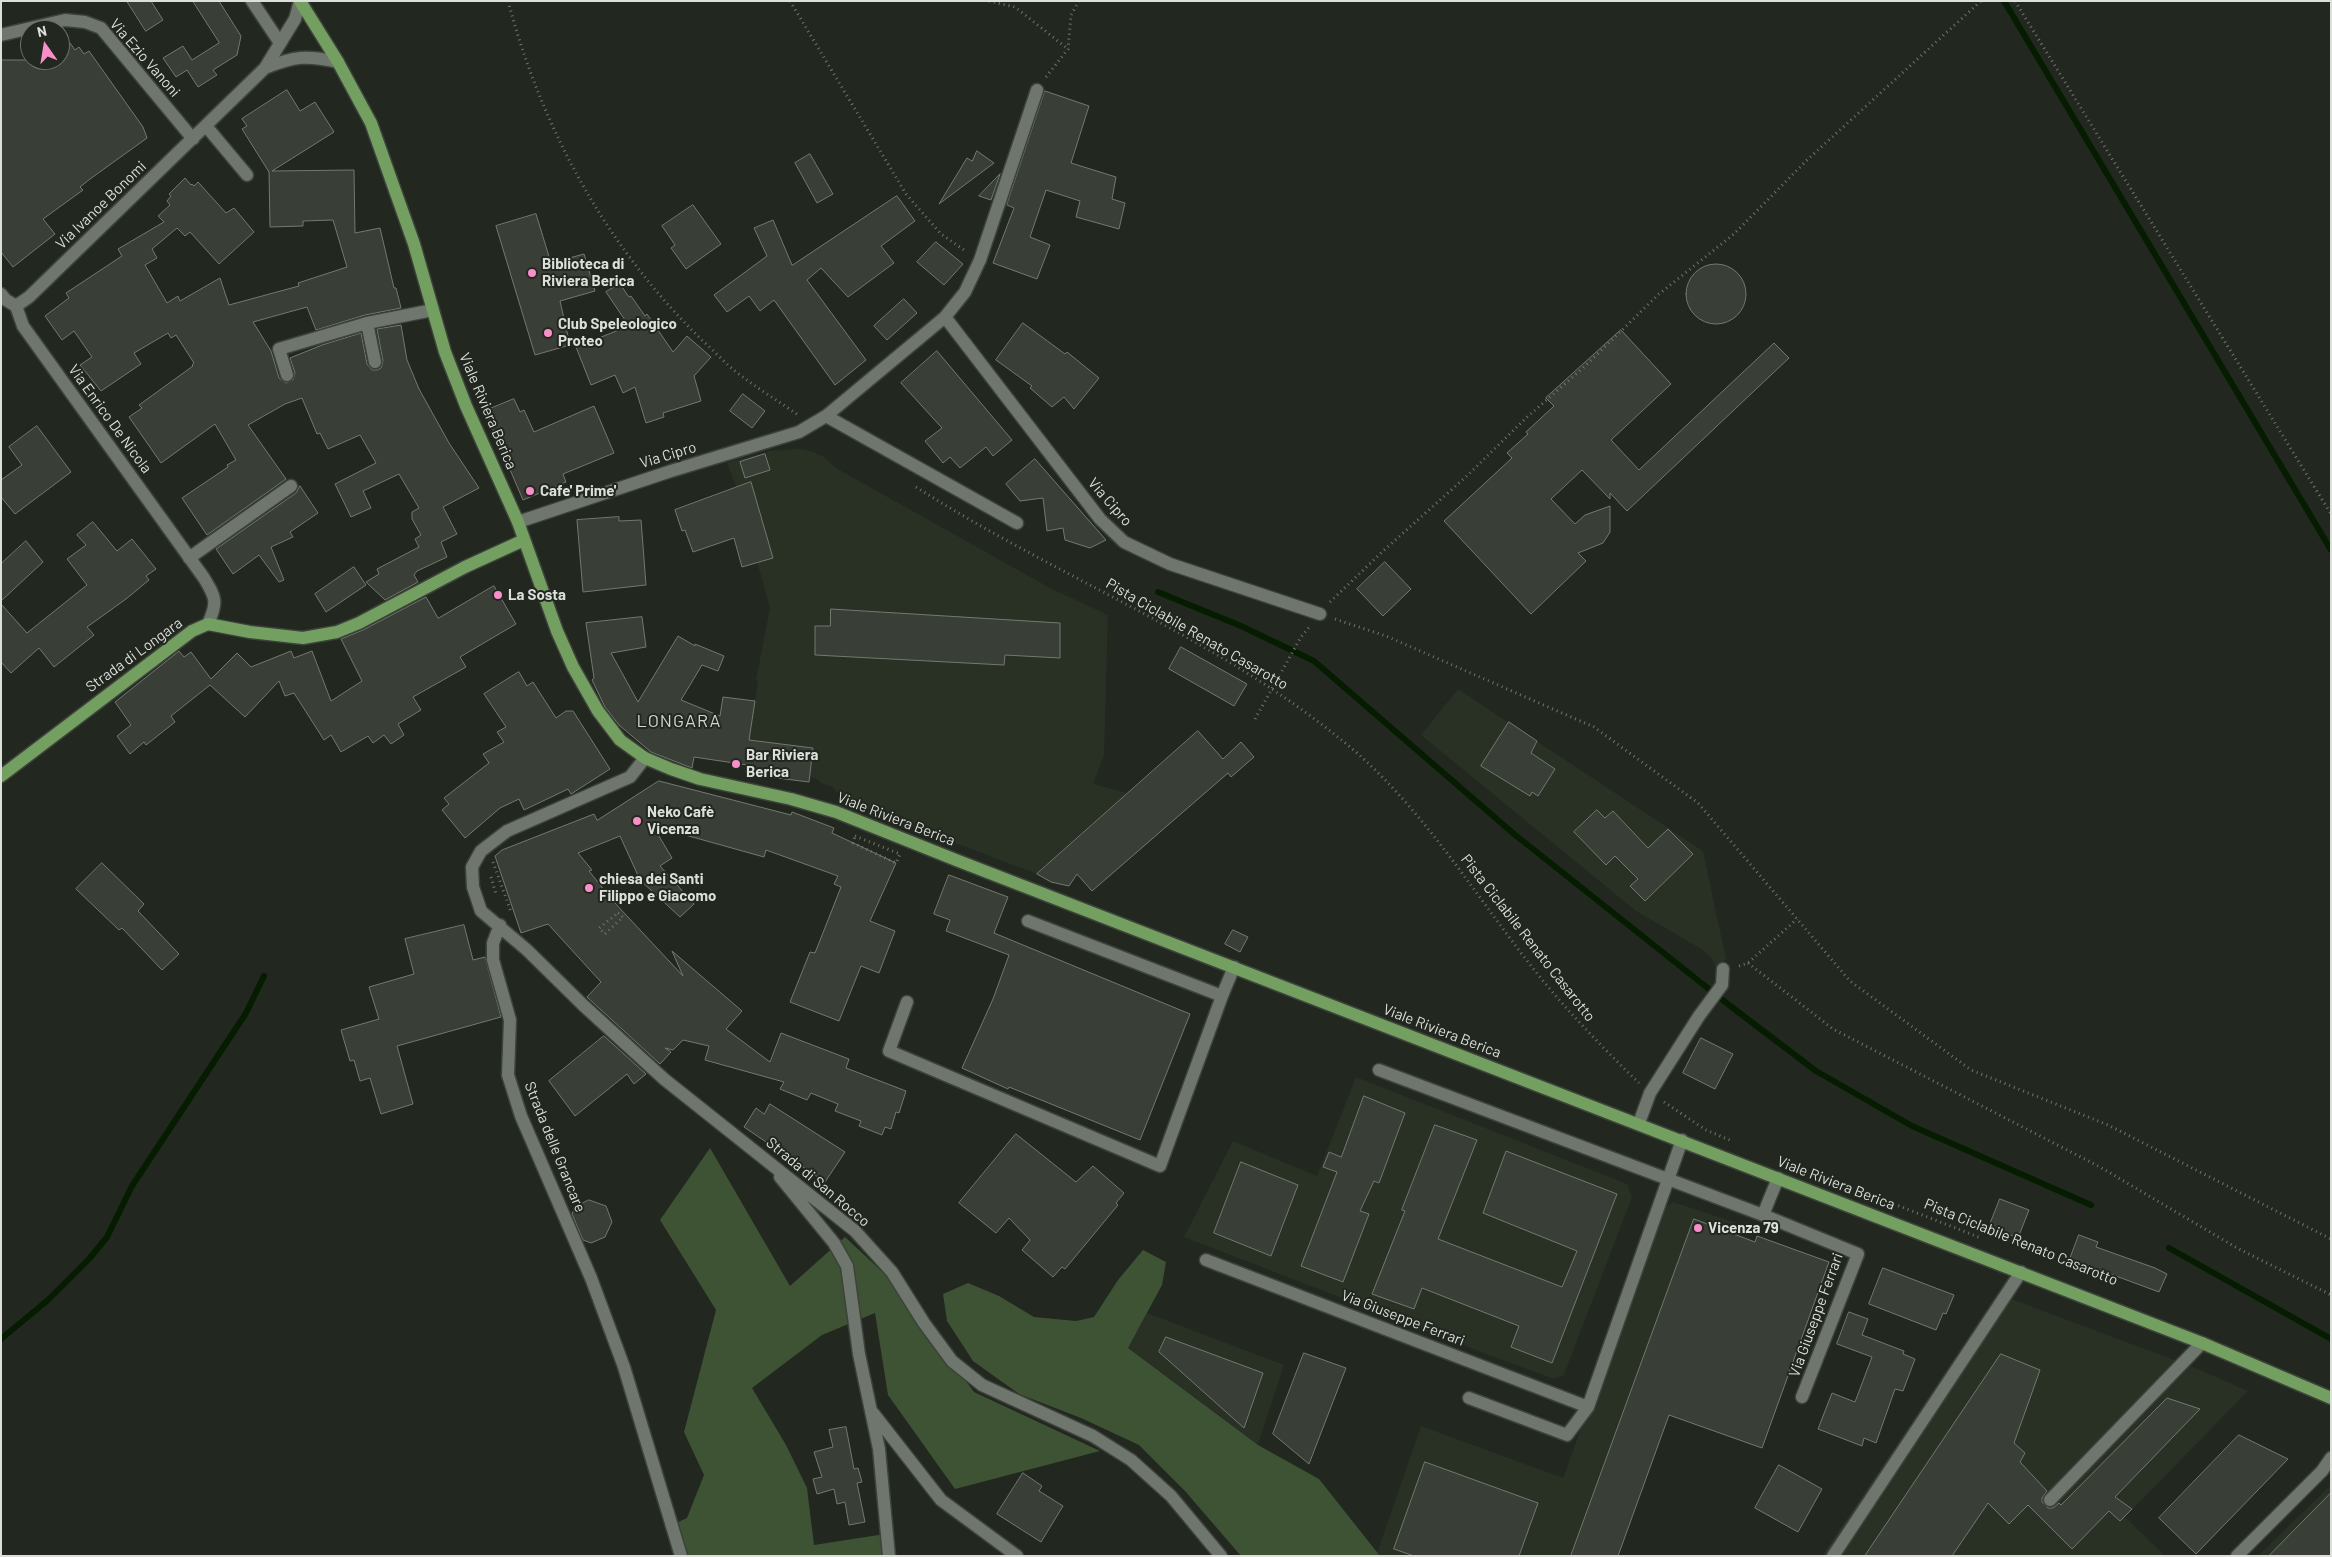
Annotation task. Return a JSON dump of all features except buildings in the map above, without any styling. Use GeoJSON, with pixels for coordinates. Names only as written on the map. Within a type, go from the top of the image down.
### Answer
{"type":"FeatureCollection","features":[{"type":"Feature","properties":{"kind":"main road","name":"Viale Riviera Berica"},"geometry":{"type":"LineString","coordinates":[[300,1],[338,62],[371,123],[414,244],[433,310],[466,406],[518,522],[557,632],[598,711],[620,740],[645,758],[700,779],[791,799],[836,812],[2021,1272],[2202,1343],[2331,1398]]}},
{"type":"Feature","properties":{"kind":"main road","name":"Strada di Longara"},"geometry":{"type":"LineString","coordinates":[[1,776],[192,631],[208,624],[260,634],[303,638],[337,632],[360,623],[465,567],[524,540]]}},
{"type":"Feature","properties":{"kind":"street"},"geometry":{"type":"LineString","coordinates":[[252,1],[280,43]]}},
{"type":"Feature","properties":{"kind":"street","name":"Via Ivanoe Bonomi"},"geometry":{"type":"LineString","coordinates":[[6,301],[29,297],[265,68],[295,19],[300,1]]}},
{"type":"Feature","properties":{"kind":"street","name":"Via Ezio Vanoni"},"geometry":{"type":"LineString","coordinates":[[1,36],[65,20],[85,22],[101,28],[193,139]]}},
{"type":"Feature","properties":{"kind":"street","name":"Via Ivanoe Bonomi"},"geometry":{"type":"LineString","coordinates":[[265,68],[291,58],[317,58],[338,62]]}},
{"type":"Feature","properties":{"kind":"street","name":"Via Cipro"},"geometry":{"type":"LineString","coordinates":[[518,522],[672,471],[799,432],[826,416],[945,318],[965,292],[980,260],[1037,90]]}},
{"type":"Feature","properties":{"kind":"street"},"geometry":{"type":"LineString","coordinates":[[206,126],[247,175]]}},
{"type":"Feature","properties":{"kind":"street","name":"Via Enrico De Nicola"},"geometry":{"type":"LineString","coordinates":[[6,301],[214,594],[215,607],[208,624]]}},
{"type":"Feature","properties":{"kind":"street"},"geometry":{"type":"LineString","coordinates":[[287,375],[279,349],[366,322],[433,310]]}},
{"type":"Feature","properties":{"kind":"street","name":"Via Cipro"},"geometry":{"type":"LineString","coordinates":[[945,318],[1100,519],[1124,542],[1170,564],[1320,614]]}},
{"type":"Feature","properties":{"kind":"street"},"geometry":{"type":"LineString","coordinates":[[366,322],[375,362]]}},
{"type":"Feature","properties":{"kind":"street"},"geometry":{"type":"LineString","coordinates":[[826,416],[1017,523]]}},
{"type":"Feature","properties":{"kind":"street"},"geometry":{"type":"LineString","coordinates":[[189,558],[291,486]]}},
{"type":"Feature","properties":{"kind":"street"},"geometry":{"type":"LineString","coordinates":[[500,925],[481,911],[473,887],[472,867],[481,851],[507,830],[630,777],[645,758]]}},
{"type":"Feature","properties":{"kind":"street"},"geometry":{"type":"LineString","coordinates":[[1028,921],[1222,996]]}},
{"type":"Feature","properties":{"kind":"street","name":"Strada di San Rocco"},"geometry":{"type":"LineString","coordinates":[[500,925],[664,1079],[855,1231],[892,1272],[924,1323],[952,1361],[982,1385],[1093,1436],[1131,1460],[1171,1496],[1221,1556]]}},
{"type":"Feature","properties":{"kind":"street","name":"Strada delle Grancare"},"geometry":{"type":"LineString","coordinates":[[500,925],[494,943],[494,960],[510,1020],[508,1075],[521,1116],[591,1278],[624,1367],[681,1556]]}},
{"type":"Feature","properties":{"kind":"street"},"geometry":{"type":"LineString","coordinates":[[907,1002],[889,1051],[1160,1166],[1234,967]]}},
{"type":"Feature","properties":{"kind":"street"},"geometry":{"type":"LineString","coordinates":[[1639,1123],[1650,1093],[1699,1016],[1722,985],[1723,969]]}},
{"type":"Feature","properties":{"kind":"street","name":"Via Giuseppe Ferrari"},"geometry":{"type":"LineString","coordinates":[[1379,1070],[1762,1214],[1858,1254],[1802,1397]]}},
{"type":"Feature","properties":{"kind":"street"},"geometry":{"type":"LineString","coordinates":[[1469,1398],[1567,1435],[1588,1407],[1667,1178],[1682,1140]]}},
{"type":"Feature","properties":{"kind":"street"},"geometry":{"type":"LineString","coordinates":[[768,1161],[834,1243],[847,1266],[859,1354],[879,1449],[889,1556]]}},
{"type":"Feature","properties":{"kind":"street"},"geometry":{"type":"LineString","coordinates":[[1762,1214],[1778,1178]]}},
{"type":"Feature","properties":{"kind":"street","name":"Via Giuseppe Ferrari"},"geometry":{"type":"LineString","coordinates":[[1206,1260],[1588,1407]]}},
{"type":"Feature","properties":{"kind":"street"},"geometry":{"type":"LineString","coordinates":[[1833,1556],[2021,1272]]}},
{"type":"Feature","properties":{"kind":"street"},"geometry":{"type":"LineString","coordinates":[[2050,1500],[2202,1343]]}},
{"type":"Feature","properties":{"kind":"street"},"geometry":{"type":"LineString","coordinates":[[871,1411],[941,1500],[1017,1556]]}},
{"type":"Feature","properties":{"kind":"street"},"geometry":{"type":"LineString","coordinates":[[2237,1556],[2322,1471],[2331,1458]]}},
{"type":"Feature","properties":{"kind":"path"},"geometry":{"type":"LineString","coordinates":[[508,1],[544,108],[589,198],[627,255],[674,312],[735,371],[804,419]]}},
{"type":"Feature","properties":{"kind":"path"},"geometry":{"type":"LineString","coordinates":[[790,1],[906,194],[941,234],[980,260]]}},
{"type":"Feature","properties":{"kind":"path"},"geometry":{"type":"LineString","coordinates":[[989,1],[1015,7],[1068,49]]}},
{"type":"Feature","properties":{"kind":"path"},"geometry":{"type":"LineString","coordinates":[[1037,90],[1068,49],[1071,16],[1079,1]]}},
{"type":"Feature","properties":{"kind":"path"},"geometry":{"type":"LineString","coordinates":[[1255,719],[1301,637],[1361,571],[1469,474],[1659,294],[1734,234],[1806,161],[1981,1]]}},
{"type":"Feature","properties":{"kind":"path"},"geometry":{"type":"LineString","coordinates":[[2015,1],[2331,514]]}},
{"type":"Feature","properties":{"kind":"path","name":"Pista Ciclabile Renato Casarotto"},"geometry":{"type":"LineString","coordinates":[[908,482],[971,522],[1183,636],[1272,689],[1351,748],[1400,796],[1442,847],[1544,982],[1594,1040],[1650,1093],[1706,1130],[1733,1142]]}},
{"type":"Feature","properties":{"kind":"path"},"geometry":{"type":"LineString","coordinates":[[1320,614],[1386,636],[1594,727],[1698,803],[1850,981],[1971,1070],[2108,1125],[2331,1239]]}},
{"type":"Feature","properties":{"kind":"path"},"geometry":{"type":"LineString","coordinates":[[856,836],[900,854],[896,863],[853,843],[856,836]]}},
{"type":"Feature","properties":{"kind":"path"},"geometry":{"type":"LineString","coordinates":[[493,854],[493,861],[512,917]]}},
{"type":"Feature","properties":{"kind":"path"},"geometry":{"type":"LineString","coordinates":[[491,877],[496,894]]}},
{"type":"Feature","properties":{"kind":"path"},"geometry":{"type":"LineString","coordinates":[[494,886],[501,884]]}},
{"type":"Feature","properties":{"kind":"path"},"geometry":{"type":"LineString","coordinates":[[618,913],[623,917],[605,934],[599,928],[618,913]]}},
{"type":"Feature","properties":{"kind":"path"},"geometry":{"type":"LineString","coordinates":[[1723,969],[1748,964],[1797,919]]}},
{"type":"Feature","properties":{"kind":"path"},"geometry":{"type":"LineString","coordinates":[[1748,964],[1833,1030],[2100,1167],[2237,1248],[2331,1295]]}},
{"type":"Feature","properties":{"kind":"path","name":"Pista Ciclabile Renato Casarotto"},"geometry":{"type":"LineString","coordinates":[[1880,1199],[1990,1241]]}},
{"type":"Feature","properties":{"kind":"shaded area"},"geometry":{"type":"Polygon","coordinates":[[[798,449],[811,451],[824,457],[836,468],[1050,588],[1108,615],[1104,755],[1093,784],[1127,793],[1037,874],[842,800],[841,796],[832,787],[809,777],[813,748],[757,741],[753,775],[744,773],[758,680],[756,680],[770,608],[736,486],[727,463],[770,451],[798,449]]]}},
{"type":"Feature","properties":{"kind":"shaded area"},"geometry":{"type":"Polygon","coordinates":[[[1458,689],[1703,851],[1726,959],[1718,971],[1712,959],[1703,950],[1636,911],[1421,735],[1458,689]]]}},
{"type":"Feature","properties":{"kind":"shaded area"},"geometry":{"type":"Polygon","coordinates":[[[1356,1077],[1627,1184],[1632,1197],[1564,1375],[1554,1379],[1184,1237],[1233,1141],[1317,1176],[1356,1077]]]}},
{"type":"Feature","properties":{"kind":"shaded area"},"geometry":{"type":"Polygon","coordinates":[[[1673,1202],[1737,1223],[1694,1347],[1615,1556],[1380,1556],[1377,1553],[1421,1426],[1563,1478],[1660,1212],[1673,1202]]]}},
{"type":"Feature","properties":{"kind":"shaded area"},"geometry":{"type":"Polygon","coordinates":[[[1998,1294],[2193,1367],[2248,1391],[2125,1517],[2165,1556],[1822,1556],[1998,1294]]]}},
{"type":"Feature","properties":{"kind":"shaded area"},"geometry":{"type":"Polygon","coordinates":[[[1147,1313],[1284,1365],[1258,1445],[1128,1348],[1147,1313]]]}},
{"type":"Feature","properties":{"kind":"shaded area"},"geometry":{"type":"Polygon","coordinates":[[[2331,1485],[2331,1556],[2258,1556],[2331,1485]]]}},
{"type":"Feature","properties":{"kind":"green space"},"geometry":{"type":"Polygon","coordinates":[[[710,1148],[790,1286],[845,1237],[889,1278],[974,1392],[1100,1451],[955,1489],[888,1395],[875,1313],[822,1335],[752,1388],[786,1445],[807,1488],[814,1545],[885,1534],[887,1556],[680,1556],[674,1524],[687,1518],[704,1475],[684,1432],[716,1310],[660,1220],[710,1148]]]}},
{"type":"Feature","properties":{"kind":"green space"},"geometry":{"type":"Polygon","coordinates":[[[1143,1250],[1166,1262],[1162,1285],[1128,1348],[1258,1445],[1319,1479],[1380,1556],[1241,1556],[1185,1491],[1139,1445],[1081,1418],[1019,1394],[973,1361],[947,1321],[943,1294],[968,1283],[999,1296],[1034,1317],[1076,1321],[1094,1317],[1118,1280],[1143,1250]]]}},
{"type":"Feature","properties":{"kind":"waterway"},"geometry":{"type":"LineString","coordinates":[[2004,1],[2331,550]]}},
{"type":"Feature","properties":{"kind":"waterway"},"geometry":{"type":"LineString","coordinates":[[1158,592],[1241,626],[1314,661],[1514,834],[1729,1005],[1816,1071],[1912,1126],[2091,1205]]}},
{"type":"Feature","properties":{"kind":"waterway"},"geometry":{"type":"LineString","coordinates":[[1,1339],[48,1300],[89,1259],[107,1237],[132,1186],[246,1013],[264,976]]}},
{"type":"Feature","properties":{"kind":"waterway"},"geometry":{"type":"LineString","coordinates":[[2169,1248],[2331,1339]]}},
{"type":"Feature","properties":{"kind":"place","name":"Biblioteca di Riviera Berica"},"geometry":{"type":"Point","coordinates":[532,273]}},
{"type":"Feature","properties":{"kind":"place","name":"Club Speleologico Proteo"},"geometry":{"type":"Point","coordinates":[548,333]}},
{"type":"Feature","properties":{"kind":"place","name":"Cafe' Prime'"},"geometry":{"type":"Point","coordinates":[530,491]}},
{"type":"Feature","properties":{"kind":"place","name":"La Sosta"},"geometry":{"type":"Point","coordinates":[498,595]}},
{"type":"Feature","properties":{"kind":"place","name":"Bar Riviera Berica"},"geometry":{"type":"Point","coordinates":[736,764]}},
{"type":"Feature","properties":{"kind":"place","name":"Neko Cafè Vicenza"},"geometry":{"type":"Point","coordinates":[637,821]}},
{"type":"Feature","properties":{"kind":"place","name":"chiesa dei Santi Filippo e Giacomo"},"geometry":{"type":"Point","coordinates":[589,888]}},
{"type":"Feature","properties":{"kind":"place","name":"Vicenza 79"},"geometry":{"type":"Point","coordinates":[1698,1228]}},
{"type":"Feature","properties":{"kind":"district","name":"LONGARA"},"geometry":{"type":"Point","coordinates":[679,721]}}]}
